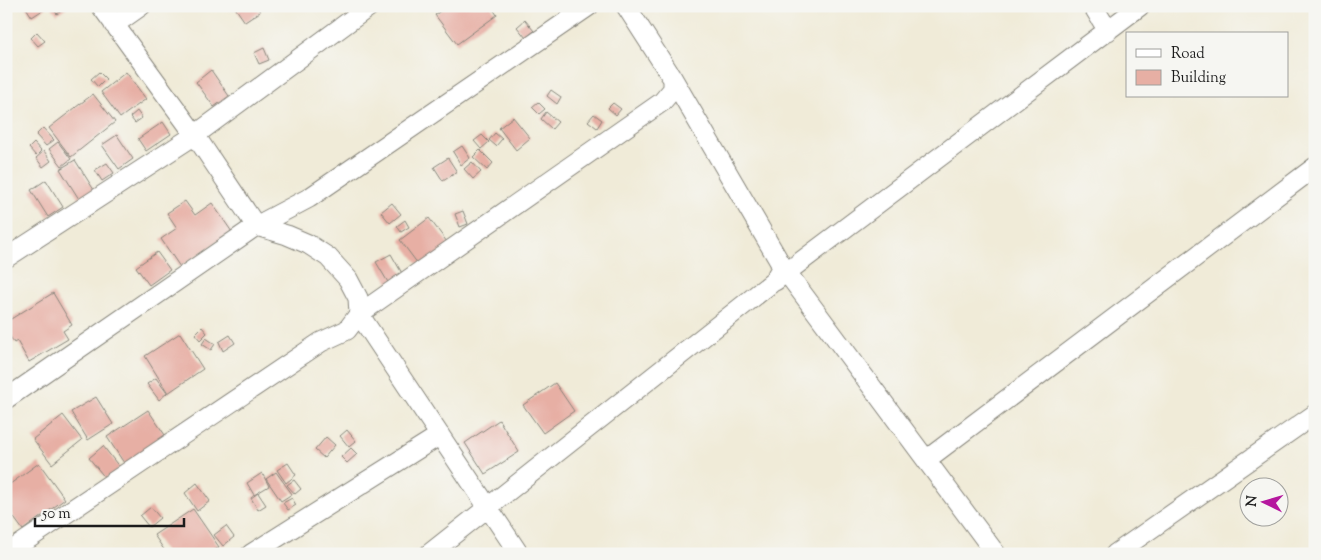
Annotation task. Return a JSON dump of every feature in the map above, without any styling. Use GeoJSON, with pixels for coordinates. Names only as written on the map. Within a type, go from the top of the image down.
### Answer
{"type":"FeatureCollection","features":[{"type":"Feature","properties":{"kind":"street"},"geometry":{"type":"LineString","coordinates":[[101,6],[195,135],[256,226],[287,234],[308,244],[328,257],[348,279],[358,298],[359,314],[519,554]]}},
{"type":"Feature","properties":{"kind":"street"},"geometry":{"type":"LineString","coordinates":[[114,25],[140,6]]}},
{"type":"Feature","properties":{"kind":"street"},"geometry":{"type":"LineString","coordinates":[[6,258],[195,135],[370,6]]}},
{"type":"Feature","properties":{"kind":"street"},"geometry":{"type":"LineString","coordinates":[[6,399],[256,226],[309,198],[589,6]]}},
{"type":"Feature","properties":{"kind":"street"},"geometry":{"type":"LineString","coordinates":[[626,6],[674,79],[781,273],[926,460],[996,554]]}},
{"type":"Feature","properties":{"kind":"street"},"geometry":{"type":"LineString","coordinates":[[1093,6],[1108,31]]}},
{"type":"Feature","properties":{"kind":"street"},"geometry":{"type":"LineString","coordinates":[[429,554],[781,273],[1140,6]]}},
{"type":"Feature","properties":{"kind":"street"},"geometry":{"type":"LineString","coordinates":[[6,554],[321,342],[347,330],[359,314],[662,102],[673,89],[674,79]]}},
{"type":"Feature","properties":{"kind":"street"},"geometry":{"type":"LineString","coordinates":[[926,460],[1315,167]]}},
{"type":"Feature","properties":{"kind":"street"},"geometry":{"type":"LineString","coordinates":[[1115,554],[1315,414]]}},
{"type":"Feature","properties":{"kind":"street"},"geometry":{"type":"LineString","coordinates":[[251,554],[440,436]]}},
{"type":"Feature","properties":{"kind":"building"},"geometry":{"type":"Polygon","coordinates":[[[25,6],[45,6],[46,8],[32,17],[25,6]]]}},
{"type":"Feature","properties":{"kind":"building"},"geometry":{"type":"Polygon","coordinates":[[[51,6],[68,6],[57,14],[51,6]]]}},
{"type":"Feature","properties":{"kind":"building"},"geometry":{"type":"Polygon","coordinates":[[[234,6],[257,6],[260,12],[245,22],[234,6]]]}},
{"type":"Feature","properties":{"kind":"building"},"geometry":{"type":"Polygon","coordinates":[[[447,6],[491,6],[497,15],[457,44],[435,15],[447,6]]]}},
{"type":"Feature","properties":{"kind":"building"},"geometry":{"type":"Polygon","coordinates":[[[525,20],[534,31],[526,38],[517,27],[525,20]]]}},
{"type":"Feature","properties":{"kind":"building"},"geometry":{"type":"Polygon","coordinates":[[[37,32],[45,41],[38,46],[31,38],[37,32]]]}},
{"type":"Feature","properties":{"kind":"building"},"geometry":{"type":"Polygon","coordinates":[[[264,48],[269,60],[259,64],[254,53],[264,48]]]}},
{"type":"Feature","properties":{"kind":"building"},"geometry":{"type":"Polygon","coordinates":[[[211,70],[229,96],[214,107],[196,82],[211,70]]]}},
{"type":"Feature","properties":{"kind":"building"},"geometry":{"type":"Polygon","coordinates":[[[99,72],[106,79],[98,87],[91,79],[99,72]]]}},
{"type":"Feature","properties":{"kind":"building"},"geometry":{"type":"Polygon","coordinates":[[[126,72],[146,99],[120,118],[101,92],[126,72]]]}},
{"type":"Feature","properties":{"kind":"building"},"geometry":{"type":"Polygon","coordinates":[[[551,90],[561,97],[557,104],[547,96],[551,90]]]}},
{"type":"Feature","properties":{"kind":"building"},"geometry":{"type":"Polygon","coordinates":[[[93,94],[115,122],[71,157],[49,128],[93,94]]]}},
{"type":"Feature","properties":{"kind":"building"},"geometry":{"type":"Polygon","coordinates":[[[538,102],[545,109],[539,114],[532,107],[538,102]]]}},
{"type":"Feature","properties":{"kind":"building"},"geometry":{"type":"Polygon","coordinates":[[[613,103],[621,109],[616,115],[608,108],[613,103]]]}},
{"type":"Feature","properties":{"kind":"building"},"geometry":{"type":"Polygon","coordinates":[[[137,111],[142,118],[135,123],[130,117],[137,111]]]}},
{"type":"Feature","properties":{"kind":"building"},"geometry":{"type":"Polygon","coordinates":[[[546,112],[558,122],[552,129],[541,119],[546,112]]]}},
{"type":"Feature","properties":{"kind":"building"},"geometry":{"type":"Polygon","coordinates":[[[594,114],[602,120],[597,128],[588,121],[594,114]]]}},
{"type":"Feature","properties":{"kind":"building"},"geometry":{"type":"Polygon","coordinates":[[[513,117],[530,138],[516,150],[499,128],[513,117]]]}},
{"type":"Feature","properties":{"kind":"building"},"geometry":{"type":"Polygon","coordinates":[[[163,122],[171,134],[146,151],[138,139],[163,122]]]}},
{"type":"Feature","properties":{"kind":"building"},"geometry":{"type":"Polygon","coordinates":[[[43,128],[54,140],[46,146],[36,135],[43,128]]]}},
{"type":"Feature","properties":{"kind":"building"},"geometry":{"type":"Polygon","coordinates":[[[495,133],[502,139],[496,146],[489,140],[495,133]]]}},
{"type":"Feature","properties":{"kind":"building"},"geometry":{"type":"Polygon","coordinates":[[[117,135],[133,159],[119,169],[102,145],[117,135]]]}},
{"type":"Feature","properties":{"kind":"building"},"geometry":{"type":"Polygon","coordinates":[[[482,135],[489,142],[481,149],[474,141],[482,135]]]}},
{"type":"Feature","properties":{"kind":"building"},"geometry":{"type":"Polygon","coordinates":[[[58,142],[71,159],[62,166],[49,149],[58,142]]]}},
{"type":"Feature","properties":{"kind":"building"},"geometry":{"type":"Polygon","coordinates":[[[34,143],[41,151],[36,156],[29,148],[34,143]]]}},
{"type":"Feature","properties":{"kind":"building"},"geometry":{"type":"Polygon","coordinates":[[[462,146],[470,158],[461,165],[453,152],[462,146]]]}},
{"type":"Feature","properties":{"kind":"building"},"geometry":{"type":"Polygon","coordinates":[[[480,150],[493,163],[487,170],[473,157],[480,150]]]}},
{"type":"Feature","properties":{"kind":"building"},"geometry":{"type":"Polygon","coordinates":[[[44,151],[51,161],[43,167],[36,158],[44,151]]]}},
{"type":"Feature","properties":{"kind":"building"},"geometry":{"type":"Polygon","coordinates":[[[448,158],[457,172],[443,181],[434,167],[448,158]]]}},
{"type":"Feature","properties":{"kind":"building"},"geometry":{"type":"Polygon","coordinates":[[[75,160],[94,190],[79,199],[60,169],[75,160]]]}},
{"type":"Feature","properties":{"kind":"building"},"geometry":{"type":"Polygon","coordinates":[[[472,162],[481,172],[473,179],[464,169],[472,162]]]}},
{"type":"Feature","properties":{"kind":"building"},"geometry":{"type":"Polygon","coordinates":[[[107,163],[114,173],[102,181],[95,170],[107,163]]]}},
{"type":"Feature","properties":{"kind":"building"},"geometry":{"type":"Polygon","coordinates":[[[46,180],[63,207],[48,217],[31,190],[46,180]]]}},
{"type":"Feature","properties":{"kind":"building"},"geometry":{"type":"Polygon","coordinates":[[[185,201],[195,215],[212,203],[232,232],[180,267],[161,239],[177,228],[167,213],[185,201]]]}},
{"type":"Feature","properties":{"kind":"building"},"geometry":{"type":"Polygon","coordinates":[[[392,203],[401,214],[390,223],[381,212],[392,203]]]}},
{"type":"Feature","properties":{"kind":"building"},"geometry":{"type":"Polygon","coordinates":[[[463,211],[468,224],[460,227],[455,214],[463,211]]]}},
{"type":"Feature","properties":{"kind":"building"},"geometry":{"type":"Polygon","coordinates":[[[429,218],[450,246],[421,268],[400,240],[429,218]]]}},
{"type":"Feature","properties":{"kind":"building"},"geometry":{"type":"Polygon","coordinates":[[[405,220],[409,227],[401,232],[397,226],[405,220]]]}},
{"type":"Feature","properties":{"kind":"building"},"geometry":{"type":"Polygon","coordinates":[[[157,252],[170,270],[149,285],[136,267],[157,252]]]}},
{"type":"Feature","properties":{"kind":"building"},"geometry":{"type":"Polygon","coordinates":[[[391,254],[403,275],[389,284],[376,262],[391,254]]]}},
{"type":"Feature","properties":{"kind":"building"},"geometry":{"type":"Polygon","coordinates":[[[53,293],[72,325],[63,331],[68,339],[29,362],[17,341],[14,343],[6,330],[6,322],[53,293]]]}},
{"type":"Feature","properties":{"kind":"building"},"geometry":{"type":"Polygon","coordinates":[[[202,327],[207,333],[200,340],[195,334],[202,327]]]}},
{"type":"Feature","properties":{"kind":"building"},"geometry":{"type":"Polygon","coordinates":[[[180,333],[203,369],[168,393],[145,356],[180,333]]]}},
{"type":"Feature","properties":{"kind":"building"},"geometry":{"type":"Polygon","coordinates":[[[230,335],[235,343],[223,351],[219,342],[230,335]]]}},
{"type":"Feature","properties":{"kind":"building"},"geometry":{"type":"Polygon","coordinates":[[[206,338],[215,344],[211,350],[202,344],[206,338]]]}},
{"type":"Feature","properties":{"kind":"building"},"geometry":{"type":"Polygon","coordinates":[[[156,378],[167,393],[159,400],[147,384],[156,378]]]}},
{"type":"Feature","properties":{"kind":"building"},"geometry":{"type":"Polygon","coordinates":[[[555,383],[574,411],[543,433],[523,405],[555,383]]]}},
{"type":"Feature","properties":{"kind":"building"},"geometry":{"type":"Polygon","coordinates":[[[96,397],[113,424],[88,440],[71,412],[96,397]]]}},
{"type":"Feature","properties":{"kind":"building"},"geometry":{"type":"Polygon","coordinates":[[[148,410],[167,438],[126,466],[107,437],[148,410]]]}},
{"type":"Feature","properties":{"kind":"building"},"geometry":{"type":"Polygon","coordinates":[[[63,415],[82,440],[52,464],[33,439],[63,415]]]}},
{"type":"Feature","properties":{"kind":"building"},"geometry":{"type":"Polygon","coordinates":[[[499,420],[519,452],[485,474],[465,443],[499,420]]]}},
{"type":"Feature","properties":{"kind":"building"},"geometry":{"type":"Polygon","coordinates":[[[347,430],[356,441],[349,447],[340,436],[347,430]]]}},
{"type":"Feature","properties":{"kind":"building"},"geometry":{"type":"Polygon","coordinates":[[[326,437],[335,445],[324,458],[315,450],[326,437]]]}},
{"type":"Feature","properties":{"kind":"building"},"geometry":{"type":"Polygon","coordinates":[[[103,446],[120,468],[106,479],[89,458],[103,446]]]}},
{"type":"Feature","properties":{"kind":"building"},"geometry":{"type":"Polygon","coordinates":[[[351,448],[357,454],[347,463],[341,457],[351,448]]]}},
{"type":"Feature","properties":{"kind":"building"},"geometry":{"type":"Polygon","coordinates":[[[39,463],[65,499],[23,530],[6,507],[6,487],[39,463]]]}},
{"type":"Feature","properties":{"kind":"building"},"geometry":{"type":"Polygon","coordinates":[[[288,463],[296,475],[286,483],[277,470],[288,463]]]}},
{"type":"Feature","properties":{"kind":"building"},"geometry":{"type":"Polygon","coordinates":[[[276,472],[292,494],[281,501],[266,479],[276,472]]]}},
{"type":"Feature","properties":{"kind":"building"},"geometry":{"type":"Polygon","coordinates":[[[262,473],[269,486],[254,495],[247,483],[262,473]]]}},
{"type":"Feature","properties":{"kind":"building"},"geometry":{"type":"Polygon","coordinates":[[[294,480],[301,489],[295,494],[287,485],[294,480]]]}},
{"type":"Feature","properties":{"kind":"building"},"geometry":{"type":"Polygon","coordinates":[[[197,483],[210,501],[197,511],[185,493],[197,483]]]}},
{"type":"Feature","properties":{"kind":"building"},"geometry":{"type":"Polygon","coordinates":[[[258,493],[266,505],[258,510],[251,498],[258,493]]]}},
{"type":"Feature","properties":{"kind":"building"},"geometry":{"type":"Polygon","coordinates":[[[292,498],[296,505],[288,510],[283,503],[292,498]]]}},
{"type":"Feature","properties":{"kind":"building"},"geometry":{"type":"Polygon","coordinates":[[[151,507],[160,518],[149,527],[140,516],[151,507]]]}},
{"type":"Feature","properties":{"kind":"building"},"geometry":{"type":"Polygon","coordinates":[[[193,509],[219,547],[209,554],[167,554],[154,535],[193,509]]]}},
{"type":"Feature","properties":{"kind":"building"},"geometry":{"type":"Polygon","coordinates":[[[226,526],[234,537],[223,546],[214,535],[226,526]]]}}]}
